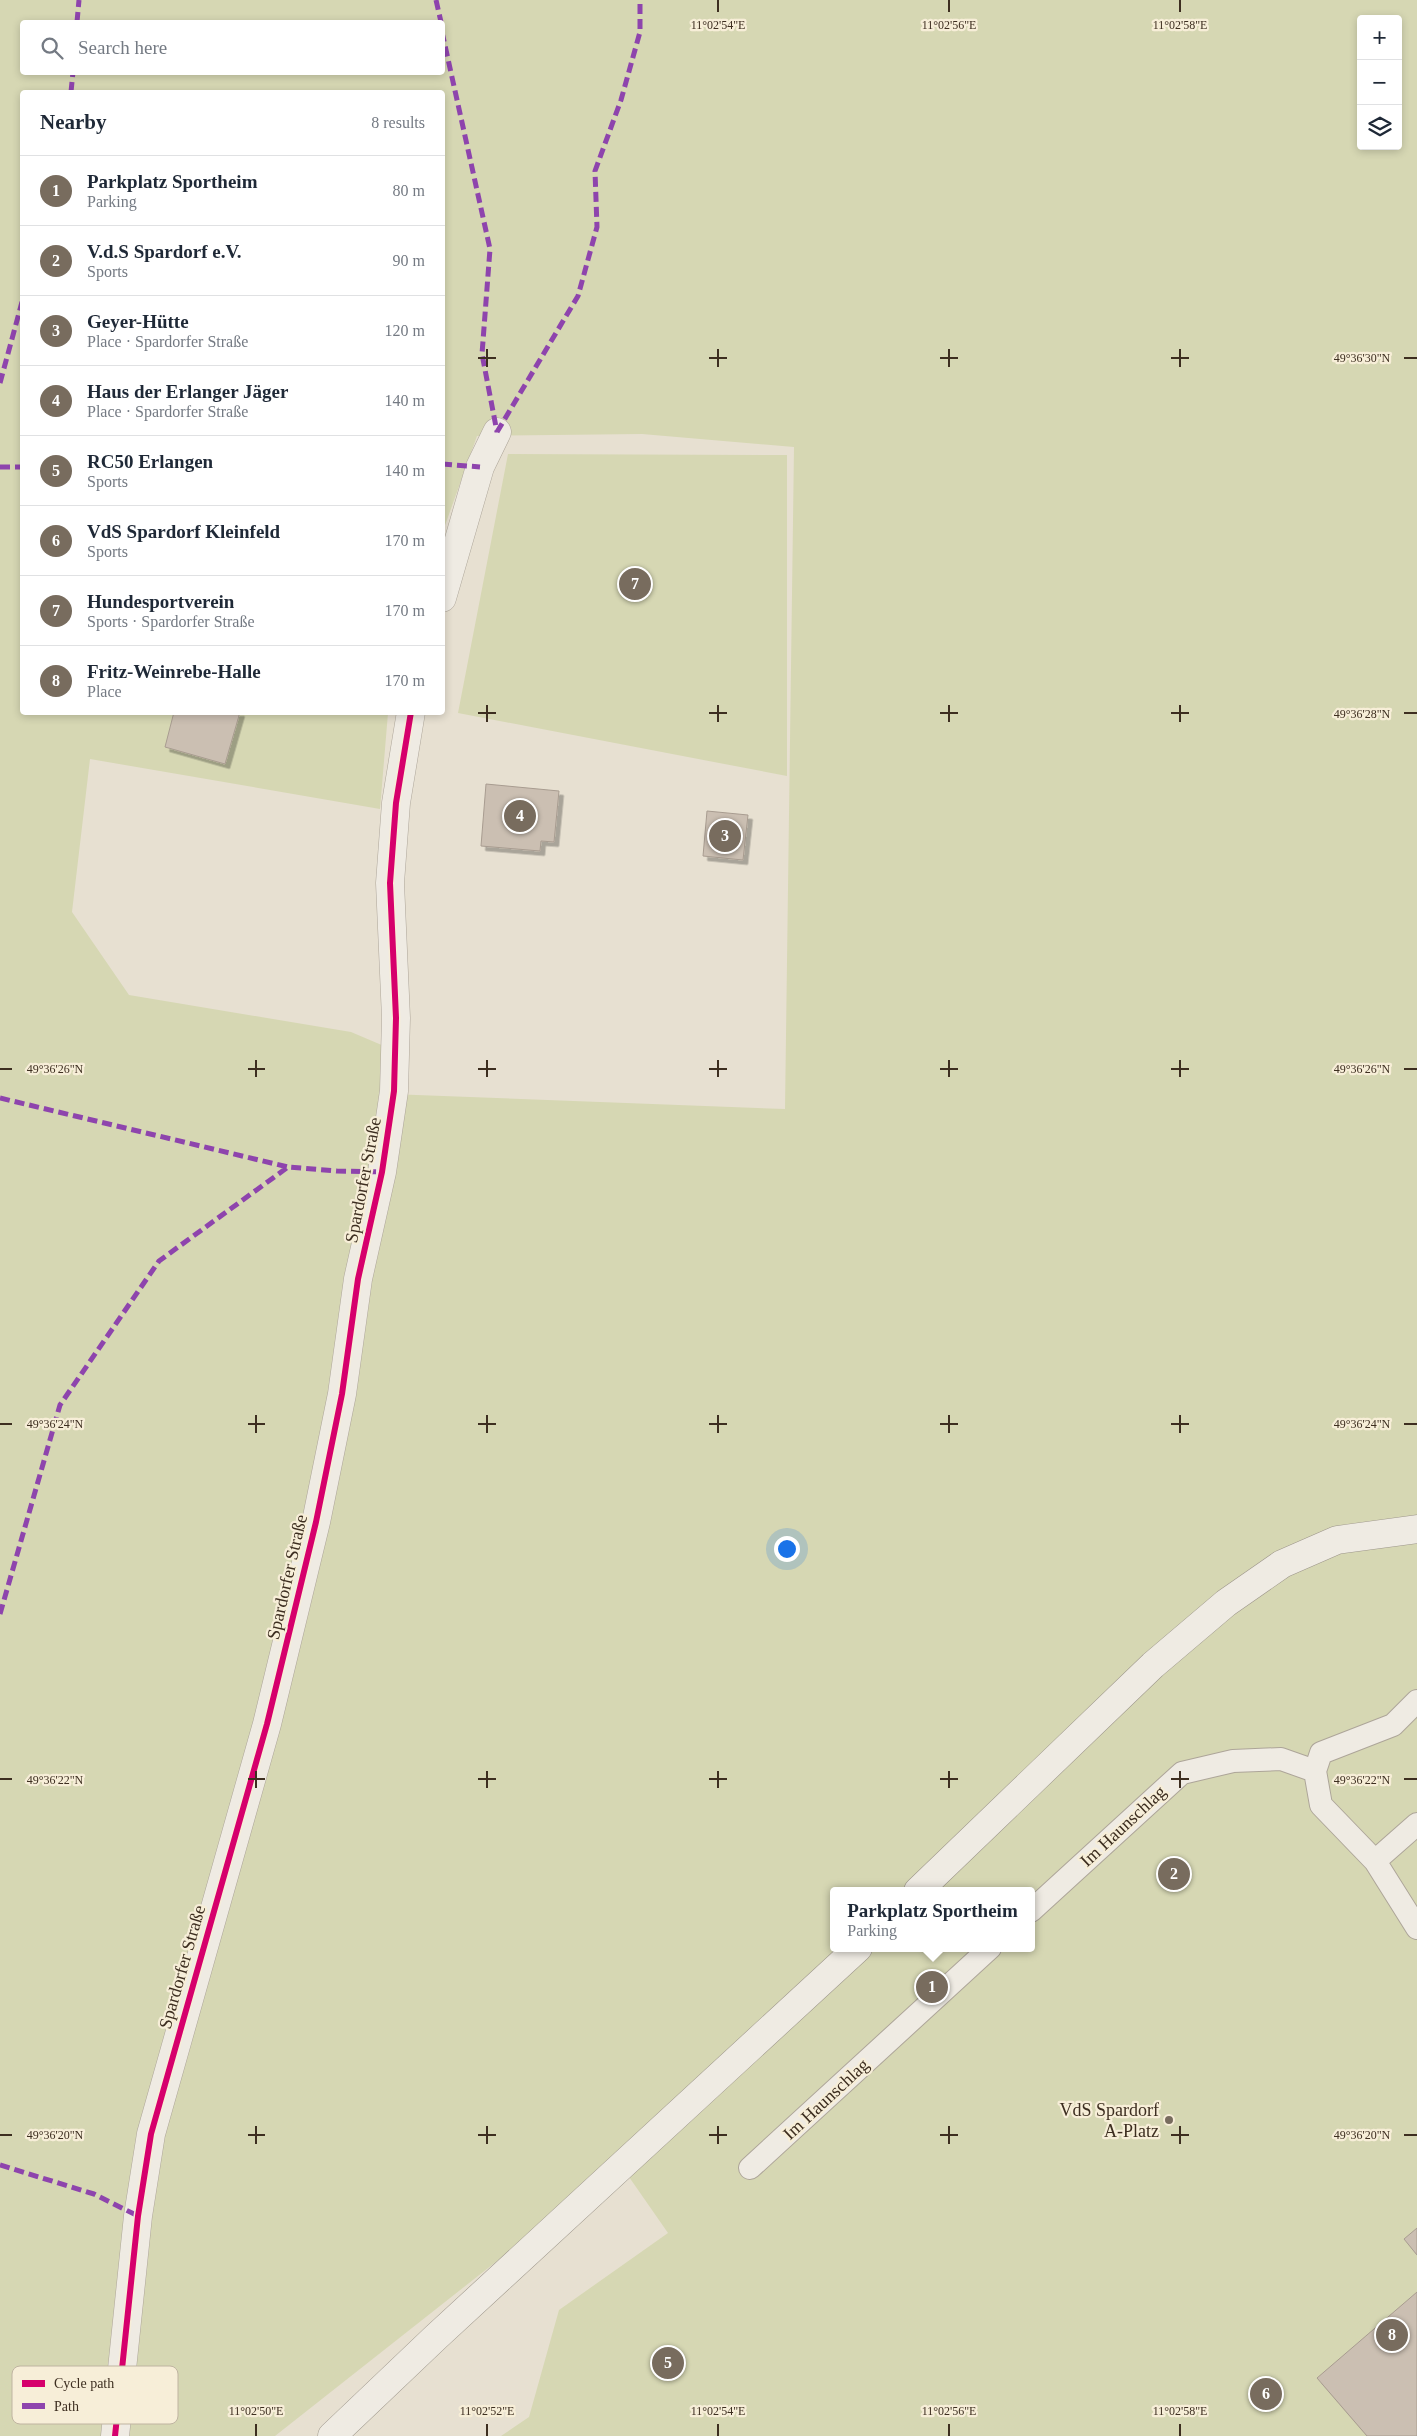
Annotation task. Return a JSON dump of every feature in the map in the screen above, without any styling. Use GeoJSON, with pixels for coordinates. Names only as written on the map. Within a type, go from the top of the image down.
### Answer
{"type":"FeatureCollection","features":[{"type":"Feature","properties":{"kind":"street"},"geometry":{"type":"LineString","coordinates":[[445,588],[480,467],[497,432]]}},
{"type":"Feature","properties":{"kind":"street","name":"Spardorfer Straße"},"geometry":{"type":"LineString","coordinates":[[122,2366],[138,2216],[151,2134],[270,1714],[316,1522],[342,1394],[358,1279],[382,1172],[394,1091],[396,1018],[390,883],[396,803],[411,715]]}},
{"type":"Feature","properties":{"kind":"street"},"geometry":{"type":"LineString","coordinates":[[922,1887],[1153,1665],[1226,1603],[1282,1564],[1337,1540],[1417,1529]]}},
{"type":"Feature","properties":{"kind":"street"},"geometry":{"type":"LineString","coordinates":[[332,2436],[436,2337],[854,1952]]}},
{"type":"Feature","properties":{"kind":"lane"},"geometry":{"type":"LineString","coordinates":[[1417,1701],[1393,1725],[1321,1753],[1314,1771],[1321,1805],[1375,1861],[1417,1928]]}},
{"type":"Feature","properties":{"kind":"lane","name":"Im Haunschlag"},"geometry":{"type":"LineString","coordinates":[[1035,1907],[1182,1772],[1233,1761],[1281,1759],[1314,1771]]}},
{"type":"Feature","properties":{"kind":"lane"},"geometry":{"type":"LineString","coordinates":[[1375,1861],[1417,1824]]}},
{"type":"Feature","properties":{"kind":"lane","name":"Im Haunschlag"},"geometry":{"type":"LineString","coordinates":[[750,2168],[986,1952]]}},
{"type":"Feature","properties":{"kind":"green space"},"geometry":{"type":"Polygon","coordinates":[[[0,0],[1417,0],[1417,2436],[501,2436],[529,2417],[559,2310],[668,2233],[620,2164],[275,2436],[0,2436],[0,0]]]}},
{"type":"Feature","properties":{"kind":"green space"},"geometry":{"type":"Polygon","coordinates":[[[508,454],[787,455],[787,776],[458,713],[508,454]]]}},
{"type":"Feature","properties":{"kind":"building"},"geometry":{"type":"Polygon","coordinates":[[[173,715],[239,715],[225,764],[165,747],[173,715]]]}},
{"type":"Feature","properties":{"kind":"building"},"geometry":{"type":"Polygon","coordinates":[[[486,784],[559,791],[554,842],[541,841],[540,851],[481,846],[486,784]]]}},
{"type":"Feature","properties":{"kind":"building"},"geometry":{"type":"Polygon","coordinates":[[[707,811],[748,815],[743,860],[703,856],[707,811]]]}},
{"type":"Feature","properties":{"kind":"building"},"geometry":{"type":"Polygon","coordinates":[[[1417,2228],[1417,2255],[1404,2239],[1417,2228]]]}},
{"type":"Feature","properties":{"kind":"building"},"geometry":{"type":"Polygon","coordinates":[[[1417,2292],[1417,2436],[1367,2436],[1317,2378],[1417,2292]]]}},
{"type":"Feature","properties":{"kind":"marked path"},"geometry":{"type":"LineString","coordinates":[[77,20],[79,0]]}},
{"type":"Feature","properties":{"kind":"marked path"},"geometry":{"type":"LineString","coordinates":[[436,0],[441,20]]}},
{"type":"Feature","properties":{"kind":"marked path"},"geometry":{"type":"LineString","coordinates":[[497,432],[578,296],[597,227],[595,171],[621,100],[640,32],[640,0]]}},
{"type":"Feature","properties":{"kind":"marked path"},"geometry":{"type":"LineString","coordinates":[[445,46],[490,249],[482,354],[497,432]]}},
{"type":"Feature","properties":{"kind":"marked path"},"geometry":{"type":"LineString","coordinates":[[71,90],[73,75]]}},
{"type":"Feature","properties":{"kind":"marked path"},"geometry":{"type":"LineString","coordinates":[[0,383],[20,309]]}},
{"type":"Feature","properties":{"kind":"marked path"},"geometry":{"type":"LineString","coordinates":[[445,464],[480,467]]}},
{"type":"Feature","properties":{"kind":"marked path"},"geometry":{"type":"LineString","coordinates":[[0,467],[20,467]]}},
{"type":"Feature","properties":{"kind":"marked path"},"geometry":{"type":"LineString","coordinates":[[0,1098],[288,1167]]}},
{"type":"Feature","properties":{"kind":"marked path"},"geometry":{"type":"LineString","coordinates":[[0,1614],[60,1405],[159,1261],[288,1167],[382,1172]]}},
{"type":"Feature","properties":{"kind":"marked path"},"geometry":{"type":"LineString","coordinates":[[0,2165],[94,2194],[138,2216]]}},
{"type":"Feature","properties":{"kind":"cycle path"},"geometry":{"type":"LineString","coordinates":[[122,2366],[138,2216],[151,2134],[267,1724],[316,1522],[342,1394],[358,1279],[382,1172],[394,1091],[396,1018],[390,883],[396,803],[411,715]]}},
{"type":"Feature","properties":{"kind":"cycle path"},"geometry":{"type":"LineString","coordinates":[[115,2436],[116,2424]]}},
{"type":"Feature","properties":{"kind":"place","name":"Hundesportverein"},"geometry":{"type":"Point","coordinates":[635,584]}},
{"type":"Feature","properties":{"kind":"place","name":"Haus der Erlanger Jäger"},"geometry":{"type":"Point","coordinates":[520,816]}},
{"type":"Feature","properties":{"kind":"place","name":"Geyer-Hütte"},"geometry":{"type":"Point","coordinates":[725,836]}},
{"type":"Feature","properties":{"kind":"place","name":"V.d.S Spardorf e.V."},"geometry":{"type":"Point","coordinates":[1174,1874]}},
{"type":"Feature","properties":{"kind":"place","name":"Parkplatz Sportheim"},"geometry":{"type":"Point","coordinates":[932,1987]}},
{"type":"Feature","properties":{"kind":"place","name":"VdS Spardorf A-Platz"},"geometry":{"type":"Point","coordinates":[1169,2120]}},
{"type":"Feature","properties":{"kind":"place","name":"Fritz-Weinrebe-Halle"},"geometry":{"type":"Point","coordinates":[1392,2335]}},
{"type":"Feature","properties":{"kind":"place","name":"RC50 Erlangen"},"geometry":{"type":"Point","coordinates":[668,2363]}},
{"type":"Feature","properties":{"kind":"place","name":"VdS Spardorf Kleinfeld"},"geometry":{"type":"Point","coordinates":[1266,2394]}}]}
